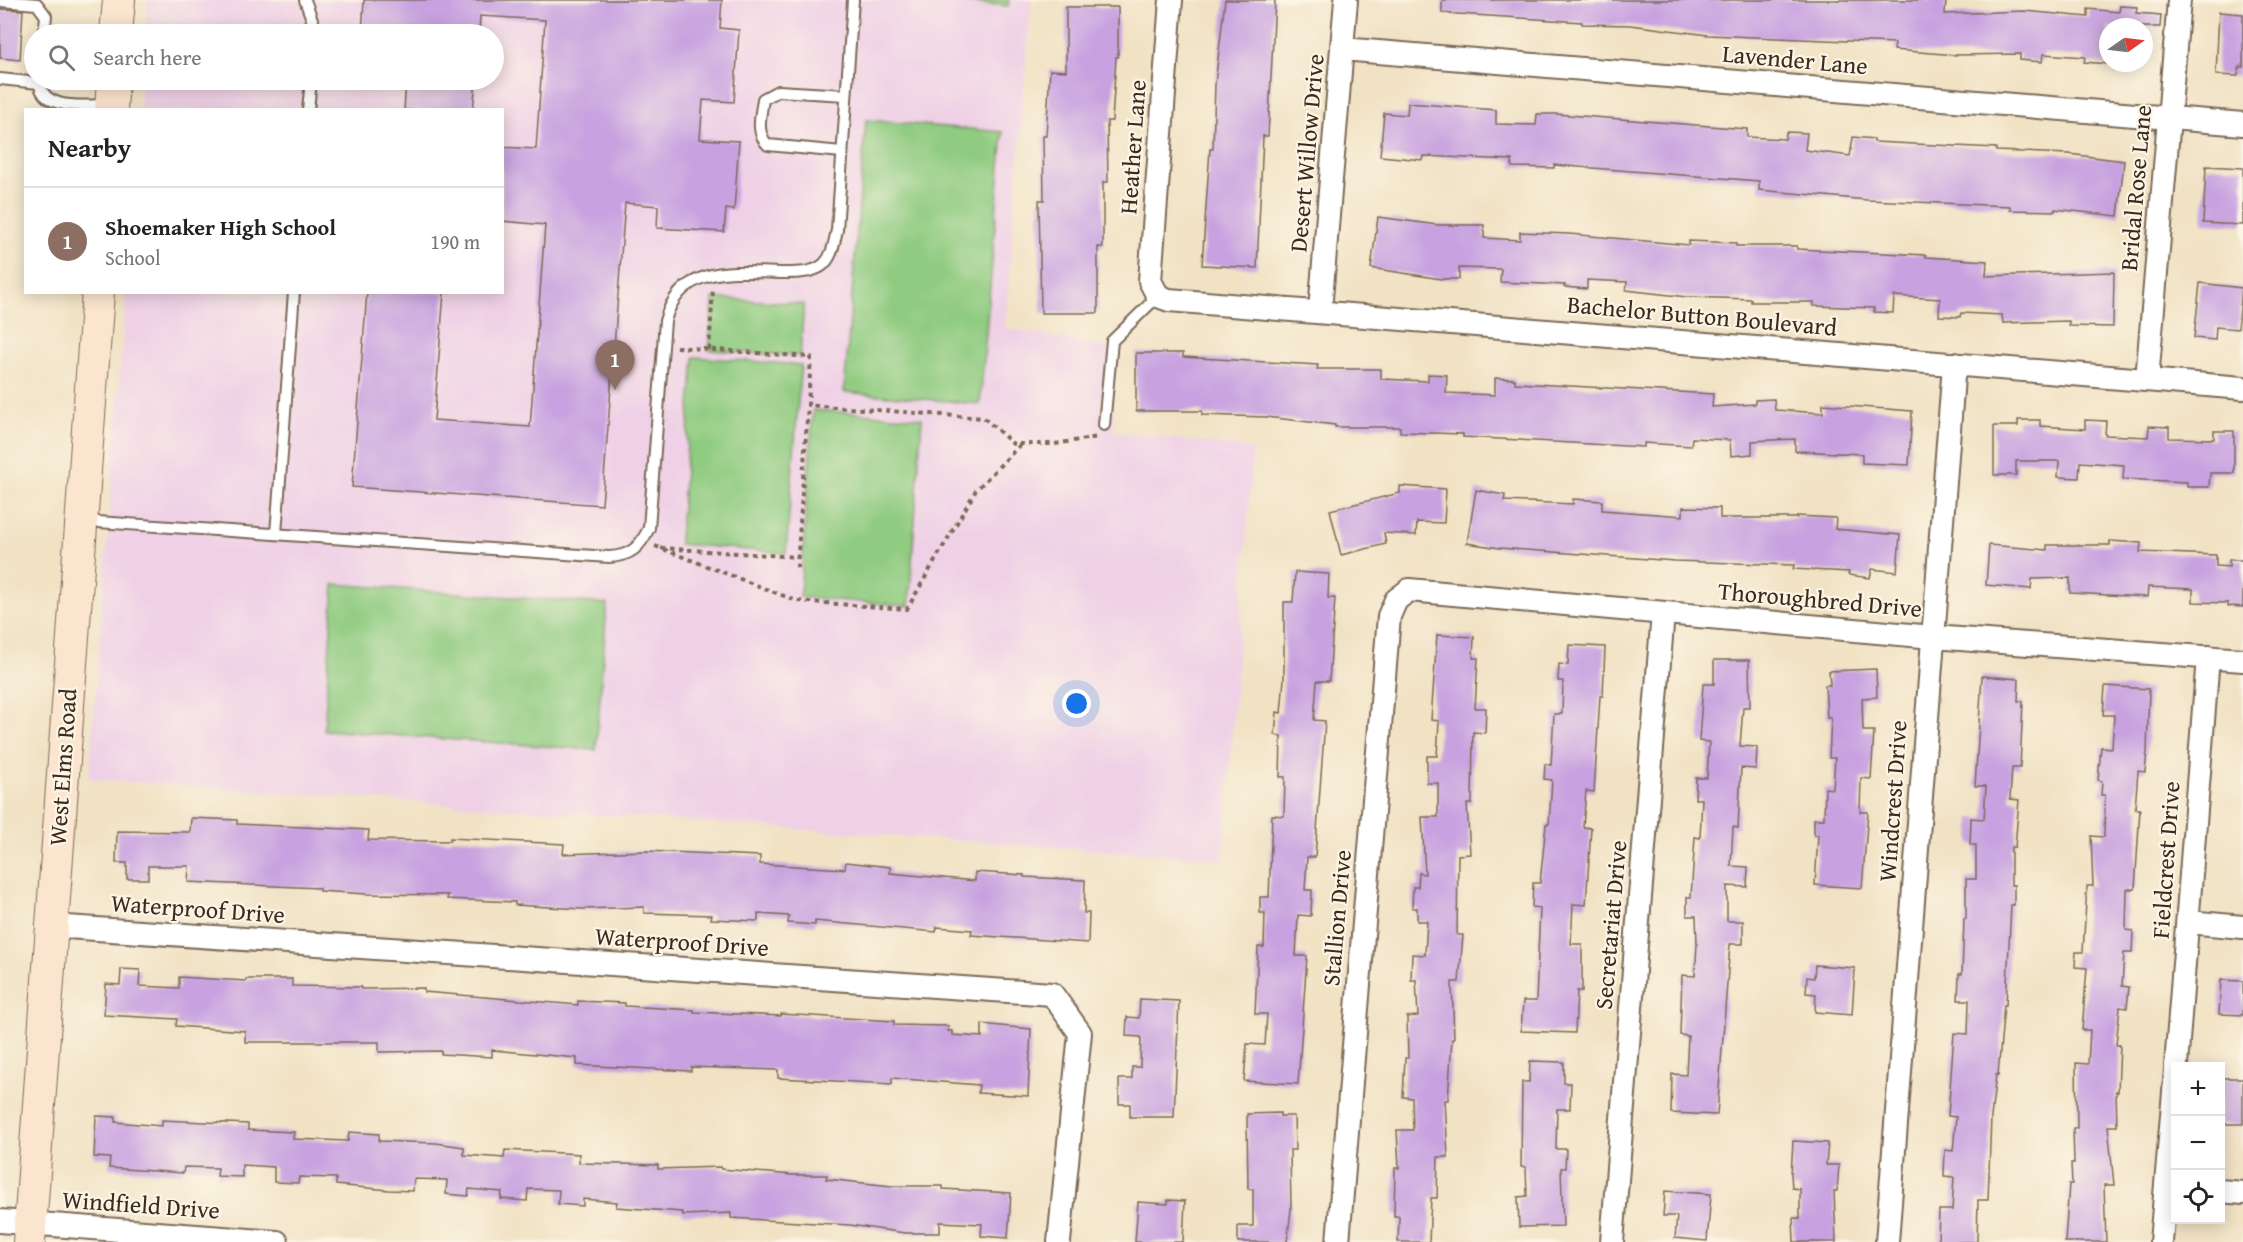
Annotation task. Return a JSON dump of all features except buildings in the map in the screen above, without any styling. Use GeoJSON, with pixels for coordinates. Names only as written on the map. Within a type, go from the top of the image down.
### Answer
{"type":"FeatureCollection","features":[{"type":"Feature","properties":{"kind":"main road"},"geometry":{"type":"LineString","coordinates":[[117,24],[119,0]]}},
{"type":"Feature","properties":{"kind":"main road","name":"West Elms Road"},"geometry":{"type":"LineString","coordinates":[[20,1229],[52,926],[98,294]]}},
{"type":"Feature","properties":{"kind":"street","name":"Heather Lane"},"geometry":{"type":"LineString","coordinates":[[1158,296],[1150,281],[1172,0]]}},
{"type":"Feature","properties":{"kind":"street","name":"Desert Willow Drive"},"geometry":{"type":"LineString","coordinates":[[1320,311],[1346,0]]}},
{"type":"Feature","properties":{"kind":"street","name":"Bridal Rose Lane"},"geometry":{"type":"LineString","coordinates":[[2147,380],[2179,0]]}},
{"type":"Feature","properties":{"kind":"street","name":"Lavender Lane"},"geometry":{"type":"LineString","coordinates":[[1342,49],[2243,124]]}},
{"type":"Feature","properties":{"kind":"street","name":"Bachelor Button Boulevard"},"geometry":{"type":"LineString","coordinates":[[1158,296],[1169,300],[2243,388]]}},
{"type":"Feature","properties":{"kind":"street","name":"Windcrest Drive"},"geometry":{"type":"LineString","coordinates":[[1887,1242],[1954,364]]}},
{"type":"Feature","properties":{"kind":"street","name":"Thoroughbred Drive"},"geometry":{"type":"LineString","coordinates":[[1396,600],[1409,590],[1933,637],[2243,660]]}},
{"type":"Feature","properties":{"kind":"street","name":"Stallion Drive"},"geometry":{"type":"LineString","coordinates":[[1338,1242],[1389,616],[1396,600]]}},
{"type":"Feature","properties":{"kind":"street","name":"Secretariat Drive"},"geometry":{"type":"LineString","coordinates":[[1612,1242],[1663,613]]}},
{"type":"Feature","properties":{"kind":"street","name":"Fieldcrest Drive"},"geometry":{"type":"LineString","coordinates":[[2176,1062],[2208,657]]}},
{"type":"Feature","properties":{"kind":"street"},"geometry":{"type":"LineString","coordinates":[[2188,922],[2243,927]]}},
{"type":"Feature","properties":{"kind":"street","name":"Waterproof Drive"},"geometry":{"type":"LineString","coordinates":[[52,926],[1052,994],[1080,1033],[1059,1242]]}},
{"type":"Feature","properties":{"kind":"street","name":"Fieldcrest Drive"},"geometry":{"type":"LineString","coordinates":[[2161,1242],[2170,1187],[2174,1116]]}},
{"type":"Feature","properties":{"kind":"street"},"geometry":{"type":"LineString","coordinates":[[2225,1191],[2243,1193]]}},
{"type":"Feature","properties":{"kind":"street","name":"Windfield Drive"},"geometry":{"type":"LineString","coordinates":[[20,1229],[277,1242]]}},
{"type":"Feature","properties":{"kind":"lane"},"geometry":{"type":"LineString","coordinates":[[305,0],[313,24]]}},
{"type":"Feature","properties":{"kind":"lane"},"geometry":{"type":"LineString","coordinates":[[81,520],[609,556],[622,556],[634,551],[649,528],[663,346],[670,303],[692,281],[712,274],[798,273],[823,265],[832,252],[837,230],[853,0]]}},
{"type":"Feature","properties":{"kind":"lane"},"geometry":{"type":"LineString","coordinates":[[0,1],[37,4],[46,16],[45,24]]}},
{"type":"Feature","properties":{"kind":"lane"},"geometry":{"type":"LineString","coordinates":[[0,79],[24,80]]}},
{"type":"Feature","properties":{"kind":"lane"},"geometry":{"type":"LineString","coordinates":[[44,90],[48,98],[62,105],[112,98]]}},
{"type":"Feature","properties":{"kind":"lane"},"geometry":{"type":"LineString","coordinates":[[308,108],[309,90]]}},
{"type":"Feature","properties":{"kind":"lane"},"geometry":{"type":"LineString","coordinates":[[842,152],[768,145],[761,139],[759,130],[763,99],[769,94],[778,91],[846,95]]}},
{"type":"Feature","properties":{"kind":"lane"},"geometry":{"type":"LineString","coordinates":[[276,534],[294,294]]}},
{"type":"Feature","properties":{"kind":"lane"},"geometry":{"type":"LineString","coordinates":[[1104,425],[1112,341],[1158,296]]}},
{"type":"Feature","properties":{"kind":"path"},"geometry":{"type":"LineString","coordinates":[[709,350],[714,287],[712,274]]}},
{"type":"Feature","properties":{"kind":"path"},"geometry":{"type":"LineString","coordinates":[[663,346],[811,357],[797,568]]}},
{"type":"Feature","properties":{"kind":"path"},"geometry":{"type":"LineString","coordinates":[[808,405],[984,418],[992,422],[1005,439],[1013,444],[1086,440],[1098,437],[1104,425]]}},
{"type":"Feature","properties":{"kind":"path"},"geometry":{"type":"LineString","coordinates":[[643,540],[797,601],[906,609],[976,490],[1021,444]]}},
{"type":"Feature","properties":{"kind":"path"},"geometry":{"type":"LineString","coordinates":[[658,547],[798,557]]}},
{"type":"Feature","properties":{"kind":"shaded area"},"geometry":{"type":"Polygon","coordinates":[[[147,0],[1031,0],[1005,328],[1111,348],[1114,431],[1253,449],[1223,859],[89,779],[126,294],[504,294],[504,108],[139,108],[140,90],[504,90],[504,24],[146,24],[147,0]]]}},
{"type":"Feature","properties":{"kind":"green space"},"geometry":{"type":"Polygon","coordinates":[[[937,0],[1009,0],[1008,6],[937,0]]]}},
{"type":"Feature","properties":{"kind":"green space"},"geometry":{"type":"Polygon","coordinates":[[[866,120],[1003,132],[980,404],[844,392],[866,120]]]}},
{"type":"Feature","properties":{"kind":"green space"},"geometry":{"type":"Polygon","coordinates":[[[713,298],[804,304],[800,356],[709,350],[713,298]]]}},
{"type":"Feature","properties":{"kind":"green space"},"geometry":{"type":"Polygon","coordinates":[[[694,357],[801,365],[786,553],[679,544],[694,357]]]}},
{"type":"Feature","properties":{"kind":"green space"},"geometry":{"type":"Polygon","coordinates":[[[813,410],[922,418],[909,606],[800,597],[813,410]]]}},
{"type":"Feature","properties":{"kind":"green space"},"geometry":{"type":"Polygon","coordinates":[[[334,584],[607,604],[596,750],[324,730],[334,584]]]}},
{"type":"Feature","properties":{"kind":"place","name":"Shoemaker High School"},"geometry":{"type":"Point","coordinates":[615,390]}}]}
